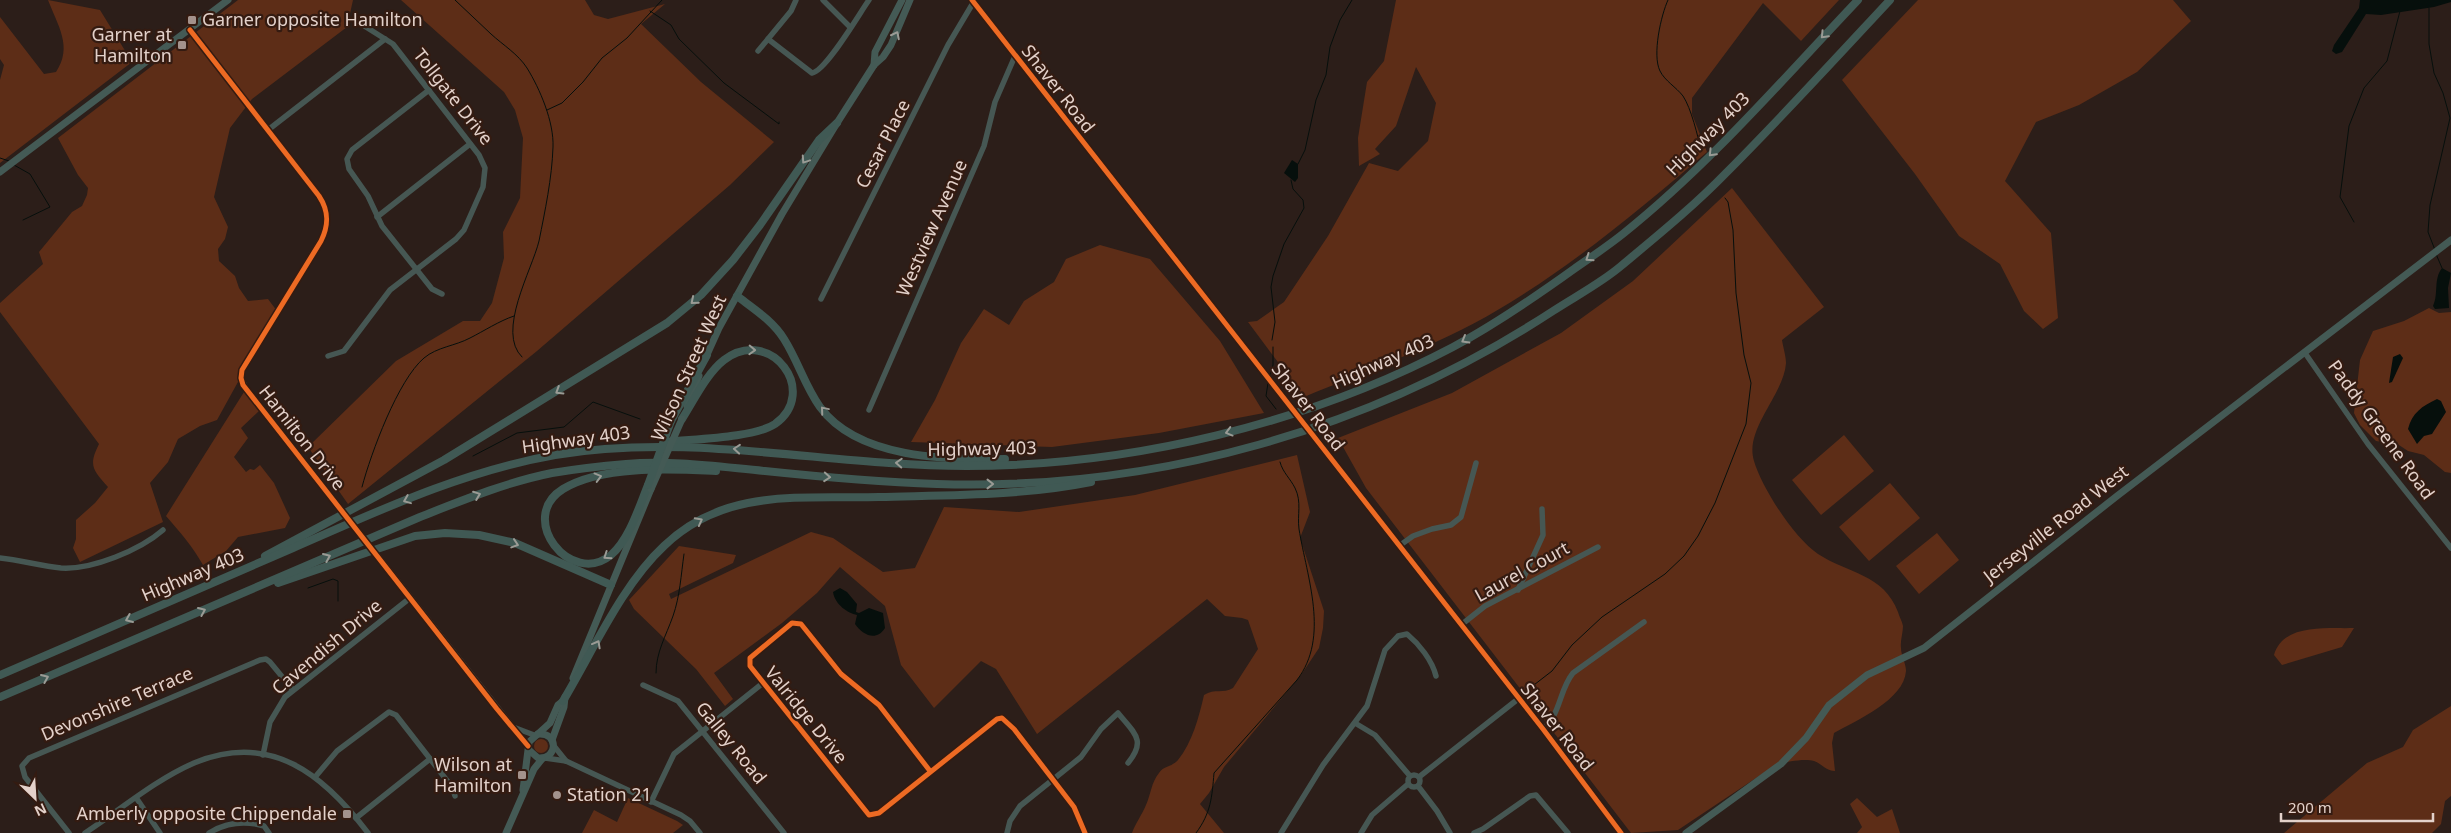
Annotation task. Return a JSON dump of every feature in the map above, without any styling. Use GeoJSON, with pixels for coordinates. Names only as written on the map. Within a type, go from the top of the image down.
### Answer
{"type":"FeatureCollection","features":[{"type":"Feature","properties":{"kind":"highway","name":"Highway 403"},"geometry":{"type":"LineString","coordinates":[[0,675],[405,500],[475,474],[553,455],[627,446],[709,447],[878,462],[968,466],[1050,463],[1122,454],[1214,435],[1276,419],[1330,401],[1394,375],[1452,348],[1508,316],[1623,234],[1698,168],[1858,0]]}},
{"type":"Feature","properties":{"kind":"highway","name":"Highway 403"},"geometry":{"type":"LineString","coordinates":[[0,697],[420,517],[485,492],[550,474],[630,463],[704,465],[801,475],[937,484],[1047,482],[1137,472],[1223,455],[1286,438],[1338,420],[1389,400],[1458,368],[1519,334],[1618,269],[1724,176],[1890,0]]}},
{"type":"Feature","properties":{"kind":"highway"},"geometry":{"type":"LineString","coordinates":[[217,581],[444,460],[667,323],[701,295],[733,260],[760,225],[819,140],[837,123]]}},
{"type":"Feature","properties":{"kind":"highway"},"geometry":{"type":"LineString","coordinates":[[737,296],[772,322],[785,340],[821,408],[838,424],[862,441],[908,453],[962,460],[1122,454]]}},
{"type":"Feature","properties":{"kind":"highway"},"geometry":{"type":"LineString","coordinates":[[627,446],[746,434],[775,424],[785,414],[793,401],[789,373],[773,355],[755,350],[743,350],[722,362],[682,419]]}},
{"type":"Feature","properties":{"kind":"highway"},"geometry":{"type":"LineString","coordinates":[[707,355],[671,420],[650,487],[626,533],[610,556],[599,561],[584,562],[561,556],[554,546],[545,525],[546,513],[553,498],[563,488],[582,481],[633,470],[801,475]]}},
{"type":"Feature","properties":{"kind":"highway"},"geometry":{"type":"LineString","coordinates":[[563,701],[628,589],[645,565],[686,528],[709,516],[738,505],[764,499],[799,496],[841,498],[986,495],[1072,486],[1137,472]]}},
{"type":"Feature","properties":{"kind":"highway"},"geometry":{"type":"LineString","coordinates":[[234,598],[415,536],[445,533],[479,535],[515,543],[611,585]]}},
{"type":"Feature","properties":{"kind":"main road"},"geometry":{"type":"LineString","coordinates":[[0,172],[228,0]]}},
{"type":"Feature","properties":{"kind":"main road","name":"Wilson Street West"},"geometry":{"type":"LineString","coordinates":[[874,65],[876,52],[902,0]]}},
{"type":"Feature","properties":{"kind":"main road","name":"Wilson Street West"},"geometry":{"type":"LineString","coordinates":[[536,734],[550,723],[558,705],[563,701],[650,487],[682,419],[707,355],[737,296],[782,214],[837,123],[874,65],[883,57],[891,44],[910,0]]}},
{"type":"Feature","properties":{"kind":"main road","name":"Jerseyville Road West"},"geometry":{"type":"LineString","coordinates":[[1686,833],[1781,764],[1806,738],[1829,705],[1867,675],[1924,648],[2116,496],[2451,240]]}},
{"type":"Feature","properties":{"kind":"main road","name":"Wilson Street West"},"geometry":{"type":"LineString","coordinates":[[553,743],[564,707],[563,701]]}},
{"type":"Feature","properties":{"kind":"main road"},"geometry":{"type":"LineString","coordinates":[[506,833],[534,768],[552,754],[553,743],[546,734],[536,734],[528,748],[524,790]]}},
{"type":"Feature","properties":{"kind":"main road"},"geometry":{"type":"LineString","coordinates":[[528,748],[534,757],[544,759]]}},
{"type":"Feature","properties":{"kind":"street"},"geometry":{"type":"LineString","coordinates":[[758,51],[791,11],[796,0]]}},
{"type":"Feature","properties":{"kind":"street"},"geometry":{"type":"LineString","coordinates":[[823,0],[850,28]]}},
{"type":"Feature","properties":{"kind":"street"},"geometry":{"type":"LineString","coordinates":[[768,39],[806,70],[814,73],[837,49],[869,0]]}},
{"type":"Feature","properties":{"kind":"street","name":"Shaver Road"},"geometry":{"type":"LineString","coordinates":[[973,1],[1543,729],[1621,833]]}},
{"type":"Feature","properties":{"kind":"street","name":"Cesar Place"},"geometry":{"type":"LineString","coordinates":[[821,300],[948,45],[973,1]]}},
{"type":"Feature","properties":{"kind":"street","name":"Tollgate Drive"},"geometry":{"type":"LineString","coordinates":[[328,356],[344,351],[390,290],[460,236],[480,196],[484,164],[393,44],[358,22]]}},
{"type":"Feature","properties":{"kind":"street","name":"Hamilton Drive"},"geometry":{"type":"LineString","coordinates":[[190,30],[321,199],[326,212],[327,225],[321,241],[242,370],[241,378],[248,392],[528,748]]}},
{"type":"Feature","properties":{"kind":"street"},"geometry":{"type":"LineString","coordinates":[[268,130],[385,39]]}},
{"type":"Feature","properties":{"kind":"street","name":"Westview Avenue"},"geometry":{"type":"LineString","coordinates":[[869,410],[984,146],[995,102],[1016,56]]}},
{"type":"Feature","properties":{"kind":"street"},"geometry":{"type":"LineString","coordinates":[[429,90],[352,150],[348,156],[348,169],[368,196],[377,217],[416,270],[432,289],[442,294]]}},
{"type":"Feature","properties":{"kind":"street"},"geometry":{"type":"LineString","coordinates":[[377,217],[470,144]]}},
{"type":"Feature","properties":{"kind":"street","name":"Paddy Greene Road"},"geometry":{"type":"LineString","coordinates":[[2305,353],[2368,444],[2451,548]]}},
{"type":"Feature","properties":{"kind":"street"},"geometry":{"type":"LineString","coordinates":[[1399,546],[1413,536],[1432,528],[1452,524],[1461,517],[1476,463]]}},
{"type":"Feature","properties":{"kind":"street"},"geometry":{"type":"LineString","coordinates":[[1518,590],[1542,535],[1542,509]]}},
{"type":"Feature","properties":{"kind":"street"},"geometry":{"type":"LineString","coordinates":[[0,558],[59,568],[85,567],[147,542],[163,530]]}},
{"type":"Feature","properties":{"kind":"street","name":"Laurel Court"},"geometry":{"type":"LineString","coordinates":[[1461,625],[1485,606],[1598,547]]}},
{"type":"Feature","properties":{"kind":"street","name":"Cavendish Drive"},"geometry":{"type":"LineString","coordinates":[[264,754],[270,722],[275,710],[292,690],[410,598]]}},
{"type":"Feature","properties":{"kind":"street"},"geometry":{"type":"LineString","coordinates":[[1543,729],[1558,711],[1567,682],[1573,673],[1644,622]]}},
{"type":"Feature","properties":{"kind":"street","name":"Valridge Drive"},"geometry":{"type":"LineString","coordinates":[[930,771],[879,705],[841,674],[798,623],[792,623],[787,626],[750,658],[750,666],[869,815],[879,813],[997,718],[1002,718],[1014,729],[1053,778],[1078,813],[1085,833]]}},
{"type":"Feature","properties":{"kind":"street"},"geometry":{"type":"LineString","coordinates":[[1281,833],[1323,765],[1367,706],[1385,650],[1398,636],[1407,634],[1413,639],[1434,667],[1436,676]]}},
{"type":"Feature","properties":{"kind":"street","name":"Devonshire Terrace"},"geometry":{"type":"LineString","coordinates":[[69,833],[25,777],[22,766],[29,758],[260,660],[266,659],[270,662],[292,690]]}},
{"type":"Feature","properties":{"kind":"street"},"geometry":{"type":"LineString","coordinates":[[651,802],[672,757],[763,683]]}},
{"type":"Feature","properties":{"kind":"street","name":"Galley Road"},"geometry":{"type":"LineString","coordinates":[[643,685],[675,699],[784,833]]}},
{"type":"Feature","properties":{"kind":"street"},"geometry":{"type":"LineString","coordinates":[[1450,833],[1437,811],[1418,786],[1419,777],[1518,699]]}},
{"type":"Feature","properties":{"kind":"street"},"geometry":{"type":"LineString","coordinates":[[316,776],[336,751],[389,712],[396,715],[452,787],[455,796]]}},
{"type":"Feature","properties":{"kind":"street"},"geometry":{"type":"LineString","coordinates":[[1006,833],[1010,821],[1020,806],[1081,757],[1101,729],[1118,713],[1137,738],[1139,745],[1136,754],[1128,763]]}},
{"type":"Feature","properties":{"kind":"street"},"geometry":{"type":"LineString","coordinates":[[1355,723],[1375,736],[1410,776]]}},
{"type":"Feature","properties":{"kind":"street"},"geometry":{"type":"LineString","coordinates":[[513,728],[536,734]]}},
{"type":"Feature","properties":{"kind":"street"},"geometry":{"type":"LineString","coordinates":[[553,743],[566,761]]}},
{"type":"Feature","properties":{"kind":"street"},"geometry":{"type":"LineString","coordinates":[[86,833],[165,779],[194,763],[232,754],[264,754],[289,762],[316,776],[339,796],[368,833]]}},
{"type":"Feature","properties":{"kind":"street"},"geometry":{"type":"LineString","coordinates":[[356,818],[430,759]]}},
{"type":"Feature","properties":{"kind":"street"},"geometry":{"type":"LineString","coordinates":[[544,759],[566,761],[686,818],[700,833]]}},
{"type":"Feature","properties":{"kind":"street"},"geometry":{"type":"LineString","coordinates":[[1361,833],[1372,815],[1408,784],[1407,780],[1410,776],[1414,774],[1419,777]]}},
{"type":"Feature","properties":{"kind":"street"},"geometry":{"type":"LineString","coordinates":[[1408,784],[1412,787],[1418,786]]}},
{"type":"Feature","properties":{"kind":"street"},"geometry":{"type":"LineString","coordinates":[[1474,833],[1483,829],[1530,796],[1536,795],[1568,833]]}},
{"type":"Feature","properties":{"kind":"street"},"geometry":{"type":"LineString","coordinates":[[137,799],[160,833]]}},
{"type":"Feature","properties":{"kind":"street"},"geometry":{"type":"LineString","coordinates":[[209,833],[225,825],[238,822],[264,826],[269,833]]}},
{"type":"Feature","properties":{"kind":"shaded area"},"geometry":{"type":"Polygon","coordinates":[[[48,0],[100,10],[132,62],[0,163],[0,80],[4,65],[0,59],[0,17],[44,74],[56,72],[61,63],[64,45],[48,0]]]}},
{"type":"Feature","properties":{"kind":"shaded area"},"geometry":{"type":"Polygon","coordinates":[[[238,0],[353,0],[347,27],[252,99],[230,128],[214,197],[228,227],[225,239],[218,249],[219,261],[235,276],[239,288],[248,301],[268,299],[277,311],[217,420],[200,426],[178,439],[168,462],[150,483],[163,522],[80,562],[73,548],[76,539],[76,520],[95,503],[108,487],[96,472],[93,463],[99,444],[0,312],[0,303],[43,264],[39,252],[72,212],[82,206],[87,195],[88,188],[78,175],[58,138],[238,0]]]}},
{"type":"Feature","properties":{"kind":"shaded area"},"geometry":{"type":"Polygon","coordinates":[[[401,0],[585,0],[594,15],[608,19],[665,4],[641,24],[701,82],[774,142],[730,185],[537,351],[348,504],[308,447],[396,361],[463,321],[480,321],[492,303],[504,258],[503,232],[520,198],[523,138],[515,110],[504,92],[401,0]]]}},
{"type":"Feature","properties":{"kind":"shaded area"},"geometry":{"type":"Polygon","coordinates":[[[1396,0],[1839,0],[1801,41],[1763,3],[1692,98],[1692,114],[1707,152],[1636,212],[1563,268],[1511,302],[1461,330],[1410,354],[1304,397],[1248,322],[1257,321],[1284,302],[1328,236],[1369,163],[1398,171],[1428,141],[1436,103],[1416,67],[1396,126],[1375,149],[1380,154],[1359,166],[1358,138],[1367,82],[1384,61],[1396,0]]]}},
{"type":"Feature","properties":{"kind":"shaded area"},"geometry":{"type":"Polygon","coordinates":[[[1918,0],[2173,0],[2191,21],[2137,72],[2079,105],[2036,122],[2005,181],[2051,233],[2058,318],[2043,329],[2024,311],[2000,264],[1959,236],[1915,174],[1842,80],[1918,0]]]}},
{"type":"Feature","properties":{"kind":"shaded area"},"geometry":{"type":"Polygon","coordinates":[[[2360,0],[2451,0],[2451,2],[2434,7],[2381,15],[2366,14],[2342,52],[2336,54],[2332,51],[2334,45],[2359,8],[2360,0]]]}},
{"type":"Feature","properties":{"kind":"shaded area"},"geometry":{"type":"Polygon","coordinates":[[[1292,160],[1298,164],[1298,178],[1295,182],[1284,173],[1292,160]]]}},
{"type":"Feature","properties":{"kind":"shaded area"},"geometry":{"type":"Polygon","coordinates":[[[1732,188],[1824,307],[1782,340],[1786,357],[1784,375],[1754,437],[1752,449],[1754,461],[1771,498],[1789,525],[1809,547],[1829,560],[1874,582],[1892,599],[1903,626],[1901,645],[1906,671],[1897,691],[1888,700],[1878,708],[1834,733],[1832,743],[1835,771],[1829,770],[1810,760],[1777,764],[1678,830],[1631,833],[1366,488],[1338,438],[1452,393],[1561,333],[1633,281],[1732,188]]]}},
{"type":"Feature","properties":{"kind":"shaded area"},"geometry":{"type":"Polygon","coordinates":[[[1100,245],[1150,259],[1220,341],[1264,413],[1159,433],[1052,447],[911,442],[935,400],[961,343],[984,309],[1009,325],[1024,301],[1054,282],[1066,259],[1100,245]]]}},
{"type":"Feature","properties":{"kind":"shaded area"},"geometry":{"type":"Polygon","coordinates":[[[2442,268],[2451,273],[2448,288],[2449,308],[2435,309],[2433,306],[2437,282],[2442,268]]]}},
{"type":"Feature","properties":{"kind":"shaded area"},"geometry":{"type":"Polygon","coordinates":[[[2429,308],[2439,313],[2451,312],[2451,473],[2445,472],[2424,455],[2408,451],[2399,445],[2376,441],[2360,425],[2354,413],[2360,360],[2373,331],[2404,321],[2429,308]]]}},
{"type":"Feature","properties":{"kind":"shaded area"},"geometry":{"type":"Polygon","coordinates":[[[2400,354],[2403,358],[2392,382],[2389,383],[2393,357],[2400,354]]]}},
{"type":"Feature","properties":{"kind":"shaded area"},"geometry":{"type":"Polygon","coordinates":[[[244,392],[259,411],[241,428],[248,438],[234,457],[246,472],[250,469],[254,470],[260,465],[274,483],[290,518],[285,528],[238,537],[226,551],[203,565],[191,546],[166,516],[244,392]]]}},
{"type":"Feature","properties":{"kind":"shaded area"},"geometry":{"type":"Polygon","coordinates":[[[2437,399],[2441,401],[2446,412],[2432,434],[2424,436],[2417,444],[2408,429],[2410,423],[2418,411],[2437,399]]]}},
{"type":"Feature","properties":{"kind":"shaded area"},"geometry":{"type":"Polygon","coordinates":[[[1844,435],[1874,471],[1821,515],[1792,480],[1844,435]]]}},
{"type":"Feature","properties":{"kind":"shaded area"},"geometry":{"type":"Polygon","coordinates":[[[1297,455],[1310,512],[1300,538],[1324,611],[1323,628],[1319,648],[1301,675],[1224,767],[1209,793],[1200,804],[1224,833],[1132,833],[1146,805],[1156,777],[1163,769],[1178,760],[1187,746],[1197,721],[1204,695],[1233,688],[1258,649],[1248,620],[1225,616],[1207,599],[1037,734],[996,669],[981,661],[934,708],[901,665],[885,606],[840,567],[817,593],[782,623],[714,673],[733,699],[725,706],[696,669],[634,609],[629,600],[679,546],[736,555],[733,563],[669,594],[671,599],[811,532],[833,538],[883,572],[915,568],[944,507],[1019,512],[1135,495],[1297,455]]]}},
{"type":"Feature","properties":{"kind":"shaded area"},"geometry":{"type":"Polygon","coordinates":[[[1890,483],[1920,518],[1869,561],[1839,527],[1890,483]]]}},
{"type":"Feature","properties":{"kind":"shaded area"},"geometry":{"type":"Polygon","coordinates":[[[1937,533],[1959,560],[1919,594],[1896,566],[1937,533]]]}},
{"type":"Feature","properties":{"kind":"shaded area"},"geometry":{"type":"Polygon","coordinates":[[[840,588],[847,592],[857,604],[856,612],[859,613],[869,608],[883,613],[885,628],[878,635],[866,634],[858,628],[855,624],[857,615],[842,608],[836,601],[833,592],[840,588]]]}},
{"type":"Feature","properties":{"kind":"shaded area"},"geometry":{"type":"Polygon","coordinates":[[[2354,628],[2342,647],[2282,665],[2274,655],[2279,645],[2287,637],[2296,633],[2308,630],[2354,628]]]}},
{"type":"Feature","properties":{"kind":"shaded area"},"geometry":{"type":"Polygon","coordinates":[[[2451,706],[2451,796],[2445,801],[2441,824],[2432,833],[2284,833],[2367,763],[2403,747],[2413,730],[2451,706]]]}},
{"type":"Feature","properties":{"kind":"shaded area"},"geometry":{"type":"Polygon","coordinates":[[[541,739],[546,741],[548,746],[546,751],[541,753],[536,751],[534,746],[536,741],[541,739]]]}},
{"type":"Feature","properties":{"kind":"shaded area"},"geometry":{"type":"Polygon","coordinates":[[[628,798],[683,825],[673,833],[582,833],[594,810],[617,822],[628,798]]]}},
{"type":"Feature","properties":{"kind":"shaded area"},"geometry":{"type":"Polygon","coordinates":[[[1857,798],[1877,817],[1892,809],[1900,833],[1857,833],[1862,827],[1850,804],[1857,798]]]}},
{"type":"Feature","properties":{"kind":"waterway"},"geometry":{"type":"LineString","coordinates":[[455,0],[523,63],[532,76],[541,96],[549,117],[553,137],[550,182],[544,218],[539,241],[518,300],[514,317],[513,332],[515,346],[522,357]]}},
{"type":"Feature","properties":{"kind":"waterway"},"geometry":{"type":"LineString","coordinates":[[547,110],[562,103],[583,82],[602,58],[627,38],[662,0]]}},
{"type":"Feature","properties":{"kind":"waterway"},"geometry":{"type":"LineString","coordinates":[[1298,164],[1305,150],[1316,100],[1326,75],[1330,47],[1340,20],[1352,0]]}},
{"type":"Feature","properties":{"kind":"waterway"},"geometry":{"type":"LineString","coordinates":[[1668,0],[1658,35],[1658,64],[1662,75],[1686,101],[1694,122],[1701,151]]}},
{"type":"Feature","properties":{"kind":"waterway"},"geometry":{"type":"LineString","coordinates":[[2429,8],[2429,44],[2434,73],[2443,93],[2450,118],[2430,205],[2428,232],[2435,250]]}},
{"type":"Feature","properties":{"kind":"waterway"},"geometry":{"type":"LineString","coordinates":[[650,11],[671,25],[679,39],[724,83],[779,124],[779,122]]}},
{"type":"Feature","properties":{"kind":"waterway"},"geometry":{"type":"LineString","coordinates":[[2354,222],[2340,197],[2349,126],[2364,88],[2387,61],[2400,11]]}},
{"type":"Feature","properties":{"kind":"waterway"},"geometry":{"type":"LineString","coordinates":[[0,158],[9,161]]}},
{"type":"Feature","properties":{"kind":"waterway"},"geometry":{"type":"LineString","coordinates":[[14,165],[30,174],[50,207],[23,220]]}},
{"type":"Feature","properties":{"kind":"waterway"},"geometry":{"type":"LineString","coordinates":[[1272,340],[1275,322],[1271,287],[1273,276],[1284,244],[1304,208],[1303,200],[1293,189],[1291,180]]}},
{"type":"Feature","properties":{"kind":"waterway"},"geometry":{"type":"LineString","coordinates":[[1521,695],[1552,671],[1572,645],[1602,617],[1665,574],[1684,556],[1698,536],[1715,503],[1746,424],[1751,383],[1744,355],[1736,293],[1733,230],[1728,202],[1725,198]]}},
{"type":"Feature","properties":{"kind":"waterway"},"geometry":{"type":"LineString","coordinates":[[2436,254],[2442,268]]}},
{"type":"Feature","properties":{"kind":"waterway"},"geometry":{"type":"LineString","coordinates":[[362,487],[387,418],[395,400],[414,368],[429,354],[464,341],[514,316]]}},
{"type":"Feature","properties":{"kind":"waterway"},"geometry":{"type":"LineString","coordinates":[[1269,377],[1273,365],[1273,347]]}},
{"type":"Feature","properties":{"kind":"waterway"},"geometry":{"type":"LineString","coordinates":[[1268,383],[1266,396],[1276,409]]}},
{"type":"Feature","properties":{"kind":"waterway"},"geometry":{"type":"LineString","coordinates":[[473,456],[517,433],[564,427],[593,402],[640,419]]}},
{"type":"Feature","properties":{"kind":"waterway"},"geometry":{"type":"LineString","coordinates":[[1196,833],[1208,812],[1214,773],[1297,680],[1307,663],[1312,645],[1313,607],[1311,587],[1299,529],[1299,503],[1295,488],[1280,462]]}},
{"type":"Feature","properties":{"kind":"waterway"},"geometry":{"type":"LineString","coordinates":[[656,673],[660,651],[677,601],[684,554]]}},
{"type":"Feature","properties":{"kind":"waterway"},"geometry":{"type":"LineString","coordinates":[[308,588],[333,579],[338,581],[338,601]]}},
{"type":"Feature","properties":{"kind":"cycle path"},"geometry":{"type":"LineString","coordinates":[[972,0],[1543,729],[1621,833]]}},
{"type":"Feature","properties":{"kind":"cycle path"},"geometry":{"type":"LineString","coordinates":[[190,30],[319,196],[325,207],[327,218],[327,224],[321,241],[242,370],[241,378],[243,385],[528,746]]}},
{"type":"Feature","properties":{"kind":"cycle path"},"geometry":{"type":"LineString","coordinates":[[930,771],[879,705],[841,674],[801,624],[792,623],[750,658],[750,666],[869,815],[879,813],[997,719],[1002,718],[1014,729],[1074,807],[1085,833]]}},
{"type":"Feature","properties":{"kind":"place","name":"Garner opposite Hamilton"},"geometry":{"type":"Point","coordinates":[192,20]}},
{"type":"Feature","properties":{"kind":"place","name":"Garner at Hamilton"},"geometry":{"type":"Point","coordinates":[182,45]}},
{"type":"Feature","properties":{"kind":"place","name":"Wilson at Hamilton"},"geometry":{"type":"Point","coordinates":[522,775]}},
{"type":"Feature","properties":{"kind":"place","name":"Station 21"},"geometry":{"type":"Point","coordinates":[557,795]}},
{"type":"Feature","properties":{"kind":"place","name":"Amberly opposite Chippendale"},"geometry":{"type":"Point","coordinates":[347,814]}}]}
